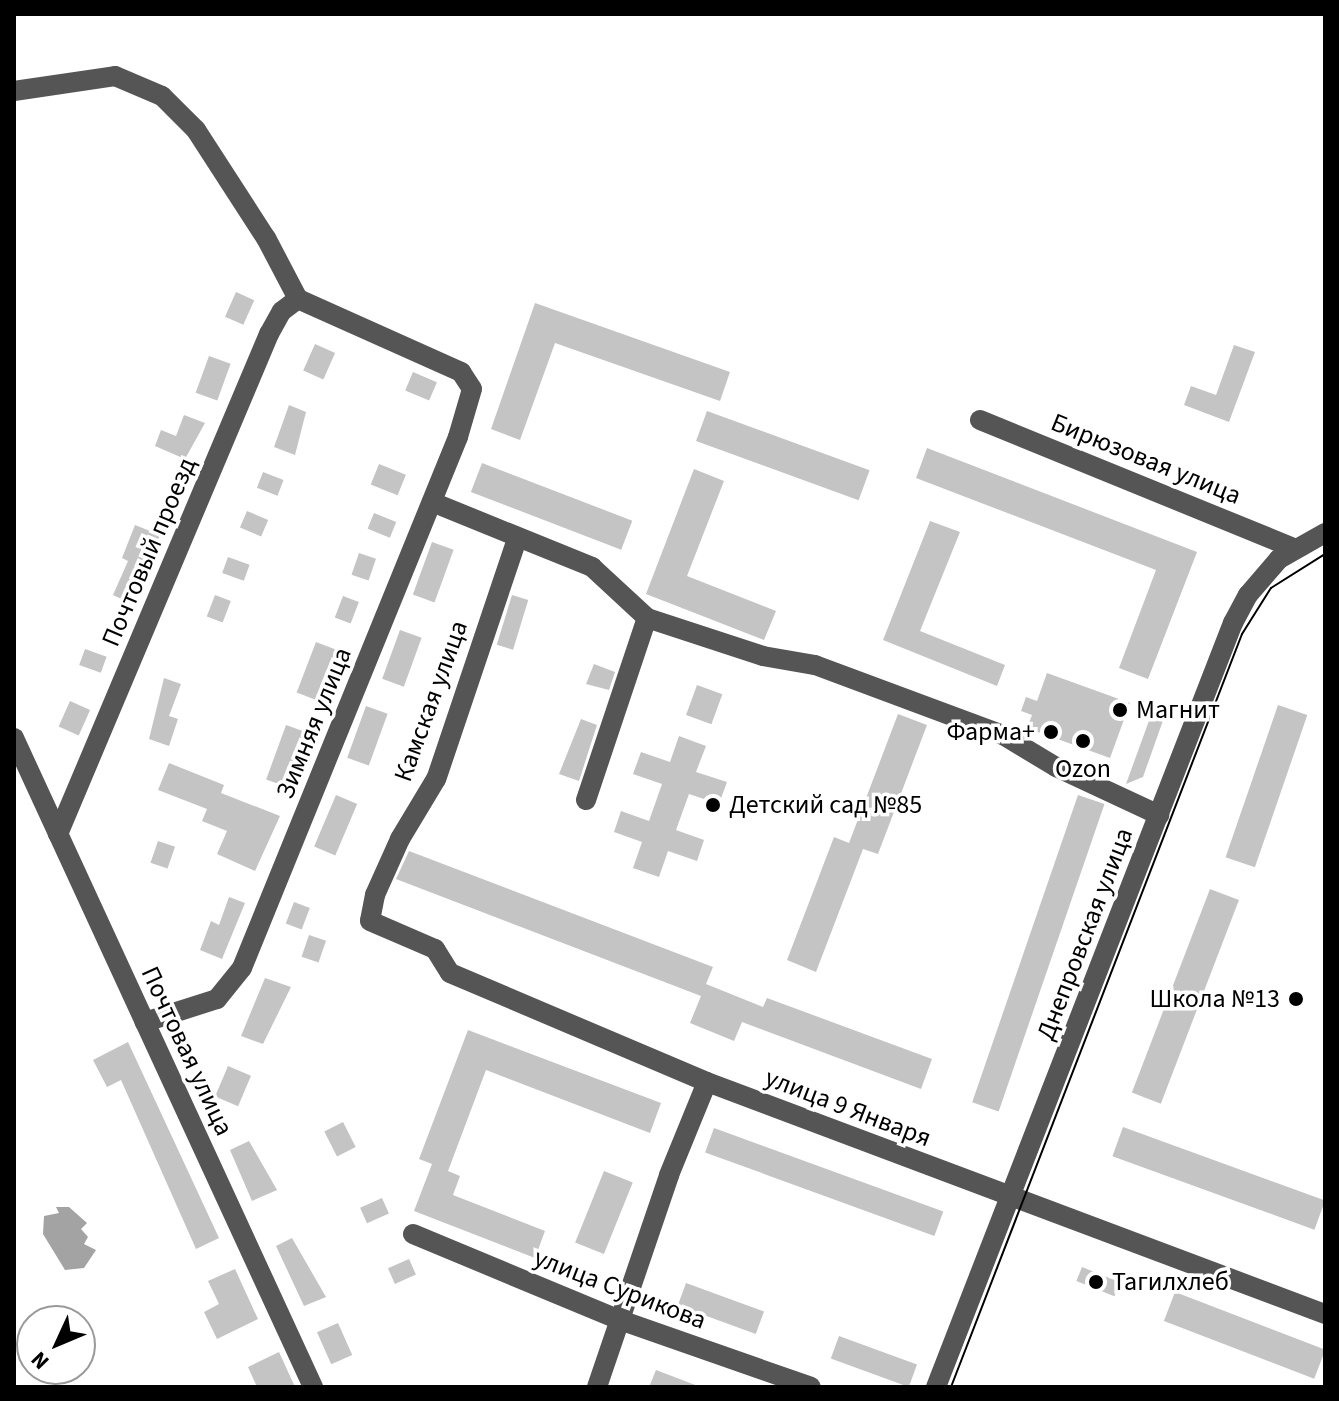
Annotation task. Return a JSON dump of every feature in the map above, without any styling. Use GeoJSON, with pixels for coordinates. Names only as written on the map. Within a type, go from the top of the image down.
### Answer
{"type":"FeatureCollection","features":[{"type":"Feature","properties":{"kind":"street"},"geometry":{"type":"LineString","coordinates":[[14,91],[115,76],[162,96],[196,130],[266,238],[298,299]]}},
{"type":"Feature","properties":{"kind":"street","name":"Зимняя улица"},"geometry":{"type":"LineString","coordinates":[[145,1022],[217,999],[242,968],[432,502],[472,389],[461,372],[298,299]]}},
{"type":"Feature","properties":{"kind":"street","name":"Почтовый проезд"},"geometry":{"type":"LineString","coordinates":[[58,834],[269,334],[282,311],[298,299]]}},
{"type":"Feature","properties":{"kind":"street","name":"Бирюзовая улица"},"geometry":{"type":"LineString","coordinates":[[980,420],[1293,548]]}},
{"type":"Feature","properties":{"kind":"street"},"geometry":{"type":"LineString","coordinates":[[432,502],[592,567],[647,618],[763,656],[815,665],[1003,735],[1056,767],[1159,815]]}},
{"type":"Feature","properties":{"kind":"street","name":"Днепровская улица"},"geometry":{"type":"LineString","coordinates":[[936,1387],[1159,815],[1193,717],[1239,609],[1262,576],[1293,548],[1325,533]]}},
{"type":"Feature","properties":{"kind":"street","name":"Камская улица"},"geometry":{"type":"LineString","coordinates":[[370,921],[375,895],[400,839],[436,779],[517,539]]}},
{"type":"Feature","properties":{"kind":"street"},"geometry":{"type":"LineString","coordinates":[[586,800],[647,618]]}},
{"type":"Feature","properties":{"kind":"street","name":"Почтовая улица"},"geometry":{"type":"LineString","coordinates":[[14,738],[313,1387]]}},
{"type":"Feature","properties":{"kind":"street","name":"улица 9 Января"},"geometry":{"type":"LineString","coordinates":[[370,921],[435,949],[450,973],[707,1082],[1325,1314]]}},
{"type":"Feature","properties":{"kind":"street"},"geometry":{"type":"LineString","coordinates":[[597,1387],[707,1082]]}},
{"type":"Feature","properties":{"kind":"street","name":"улица Сурикова"},"geometry":{"type":"LineString","coordinates":[[413,1234],[620,1320],[811,1387]]}},
{"type":"Feature","properties":{"kind":"shaded area"},"geometry":{"type":"Polygon","coordinates":[[[56,1207],[69,1207],[87,1223],[81,1229],[88,1237],[84,1244],[96,1250],[84,1268],[65,1270],[43,1234],[44,1216],[59,1213],[56,1207]]]}},
{"type":"Feature","properties":{"kind":"building"},"geometry":{"type":"Polygon","coordinates":[[[236,292],[254,300],[243,325],[225,317],[236,292]]]}},
{"type":"Feature","properties":{"kind":"building"},"geometry":{"type":"Polygon","coordinates":[[[535,303],[730,372],[720,401],[555,343],[520,440],[491,429],[535,303]]]}},
{"type":"Feature","properties":{"kind":"building"},"geometry":{"type":"Polygon","coordinates":[[[315,344],[335,353],[323,379],[303,370],[315,344]]]}},
{"type":"Feature","properties":{"kind":"building"},"geometry":{"type":"Polygon","coordinates":[[[1234,345],[1255,352],[1229,422],[1184,405],[1191,386],[1216,395],[1234,345]]]}},
{"type":"Feature","properties":{"kind":"building"},"geometry":{"type":"Polygon","coordinates":[[[209,356],[231,364],[217,401],[196,393],[209,356]]]}},
{"type":"Feature","properties":{"kind":"building"},"geometry":{"type":"Polygon","coordinates":[[[413,372],[437,382],[429,401],[405,390],[413,372]]]}},
{"type":"Feature","properties":{"kind":"building"},"geometry":{"type":"Polygon","coordinates":[[[289,405],[306,412],[295,455],[274,447],[289,405]]]}},
{"type":"Feature","properties":{"kind":"building"},"geometry":{"type":"Polygon","coordinates":[[[707,411],[870,470],[859,500],[696,441],[707,411]]]}},
{"type":"Feature","properties":{"kind":"building"},"geometry":{"type":"Polygon","coordinates":[[[184,415],[205,423],[185,459],[155,446],[161,430],[176,436],[184,415]]]}},
{"type":"Feature","properties":{"kind":"building"},"geometry":{"type":"Polygon","coordinates":[[[927,448],[1197,552],[1148,679],[1119,668],[1156,570],[916,478],[927,448]]]}},
{"type":"Feature","properties":{"kind":"building"},"geometry":{"type":"Polygon","coordinates":[[[482,463],[632,521],[621,550],[471,492],[482,463]]]}},
{"type":"Feature","properties":{"kind":"building"},"geometry":{"type":"Polygon","coordinates":[[[379,464],[406,475],[398,495],[371,484],[379,464]]]}},
{"type":"Feature","properties":{"kind":"building"},"geometry":{"type":"Polygon","coordinates":[[[694,469],[724,481],[687,576],[776,611],[764,640],[646,594],[694,469]]]}},
{"type":"Feature","properties":{"kind":"building"},"geometry":{"type":"Polygon","coordinates":[[[263,472],[284,480],[277,496],[257,488],[263,472]]]}},
{"type":"Feature","properties":{"kind":"building"},"geometry":{"type":"Polygon","coordinates":[[[247,511],[268,520],[261,537],[240,528],[247,511]]]}},
{"type":"Feature","properties":{"kind":"building"},"geometry":{"type":"Polygon","coordinates":[[[374,513],[396,522],[390,538],[368,529],[374,513]]]}},
{"type":"Feature","properties":{"kind":"building"},"geometry":{"type":"Polygon","coordinates":[[[930,521],[960,532],[920,631],[1005,665],[997,686],[883,640],[930,521]]]}},
{"type":"Feature","properties":{"kind":"building"},"geometry":{"type":"Polygon","coordinates":[[[135,525],[160,535],[134,605],[113,595],[128,561],[122,558],[135,525]]]}},
{"type":"Feature","properties":{"kind":"building"},"geometry":{"type":"Polygon","coordinates":[[[432,542],[454,550],[434,602],[413,595],[432,542]]]}},
{"type":"Feature","properties":{"kind":"building"},"geometry":{"type":"Polygon","coordinates":[[[359,553],[376,559],[369,581],[352,575],[359,553]]]}},
{"type":"Feature","properties":{"kind":"building"},"geometry":{"type":"Polygon","coordinates":[[[228,557],[250,565],[244,581],[222,573],[228,557]]]}},
{"type":"Feature","properties":{"kind":"building"},"geometry":{"type":"Polygon","coordinates":[[[215,595],[231,601],[223,623],[207,616],[215,595]]]}},
{"type":"Feature","properties":{"kind":"building"},"geometry":{"type":"Polygon","coordinates":[[[512,595],[528,600],[513,650],[497,645],[512,595]]]}},
{"type":"Feature","properties":{"kind":"building"},"geometry":{"type":"Polygon","coordinates":[[[343,596],[359,602],[351,624],[335,617],[343,596]]]}},
{"type":"Feature","properties":{"kind":"building"},"geometry":{"type":"Polygon","coordinates":[[[400,630],[422,638],[404,687],[382,679],[400,630]]]}},
{"type":"Feature","properties":{"kind":"building"},"geometry":{"type":"Polygon","coordinates":[[[316,642],[342,652],[323,702],[297,692],[316,642]]]}},
{"type":"Feature","properties":{"kind":"building"},"geometry":{"type":"Polygon","coordinates":[[[85,649],[107,657],[101,673],[79,665],[85,649]]]}},
{"type":"Feature","properties":{"kind":"building"},"geometry":{"type":"Polygon","coordinates":[[[594,664],[615,672],[609,690],[586,684],[594,664]]]}},
{"type":"Feature","properties":{"kind":"building"},"geometry":{"type":"Polygon","coordinates":[[[1047,673],[1130,703],[1110,758],[1027,728],[1032,715],[1021,711],[1026,697],[1037,701],[1047,673]]]}},
{"type":"Feature","properties":{"kind":"building"},"geometry":{"type":"Polygon","coordinates":[[[164,678],[181,684],[169,716],[178,719],[169,746],[149,739],[164,678]]]}},
{"type":"Feature","properties":{"kind":"building"},"geometry":{"type":"Polygon","coordinates":[[[697,685],[722,694],[711,724],[686,715],[697,685]]]}},
{"type":"Feature","properties":{"kind":"building"},"geometry":{"type":"Polygon","coordinates":[[[70,701],[90,710],[79,736],[59,727],[70,701]]]}},
{"type":"Feature","properties":{"kind":"building"},"geometry":{"type":"Polygon","coordinates":[[[1278,705],[1307,715],[1255,867],[1226,857],[1278,705]]]}},
{"type":"Feature","properties":{"kind":"building"},"geometry":{"type":"Polygon","coordinates":[[[366,706],[388,714],[369,766],[347,758],[366,706]]]}},
{"type":"Feature","properties":{"kind":"building"},"geometry":{"type":"Polygon","coordinates":[[[1154,707],[1166,712],[1143,777],[1126,784],[1154,707]]]}},
{"type":"Feature","properties":{"kind":"building"},"geometry":{"type":"Polygon","coordinates":[[[898,714],[927,725],[878,854],[863,849],[816,972],[787,960],[834,837],[849,843],[898,714]]]}},
{"type":"Feature","properties":{"kind":"building"},"geometry":{"type":"Polygon","coordinates":[[[581,719],[597,725],[579,781],[559,774],[581,719]]]}},
{"type":"Feature","properties":{"kind":"building"},"geometry":{"type":"Polygon","coordinates":[[[286,725],[308,733],[288,787],[266,780],[286,725]]]}},
{"type":"Feature","properties":{"kind":"building"},"geometry":{"type":"Polygon","coordinates":[[[679,736],[706,746],[696,772],[727,782],[719,804],[689,794],[676,830],[704,840],[697,861],[668,851],[659,877],[633,868],[642,842],[614,832],[621,811],[649,821],[662,784],[633,774],[641,752],[670,762],[679,736]]]}},
{"type":"Feature","properties":{"kind":"building"},"geometry":{"type":"Polygon","coordinates":[[[169,763],[224,785],[221,793],[280,816],[255,871],[217,854],[227,831],[202,821],[207,809],[158,790],[169,763]]]}},
{"type":"Feature","properties":{"kind":"building"},"geometry":{"type":"Polygon","coordinates":[[[336,795],[357,804],[335,856],[314,847],[336,795]]]}},
{"type":"Feature","properties":{"kind":"building"},"geometry":{"type":"Polygon","coordinates":[[[1078,795],[1104,804],[999,1111],[972,1102],[1078,795]]]}},
{"type":"Feature","properties":{"kind":"building"},"geometry":{"type":"Polygon","coordinates":[[[158,841],[175,847],[168,869],[151,863],[158,841]]]}},
{"type":"Feature","properties":{"kind":"building"},"geometry":{"type":"Polygon","coordinates":[[[409,851],[713,967],[706,984],[763,1007],[767,998],[932,1059],[921,1089],[742,1022],[734,1041],[690,1023],[701,996],[396,879],[409,851]]]}},
{"type":"Feature","properties":{"kind":"building"},"geometry":{"type":"Polygon","coordinates":[[[1210,889],[1239,900],[1161,1104],[1132,1093],[1210,889]]]}},
{"type":"Feature","properties":{"kind":"building"},"geometry":{"type":"Polygon","coordinates":[[[229,897],[245,903],[222,959],[200,950],[211,921],[219,925],[229,897]]]}},
{"type":"Feature","properties":{"kind":"building"},"geometry":{"type":"Polygon","coordinates":[[[294,902],[310,908],[302,930],[286,923],[294,902]]]}},
{"type":"Feature","properties":{"kind":"building"},"geometry":{"type":"Polygon","coordinates":[[[309,935],[326,941],[319,963],[302,957],[309,935]]]}},
{"type":"Feature","properties":{"kind":"building"},"geometry":{"type":"Polygon","coordinates":[[[265,978],[291,987],[263,1044],[241,1036],[265,978]]]}},
{"type":"Feature","properties":{"kind":"building"},"geometry":{"type":"Polygon","coordinates":[[[468,1030],[661,1103],[650,1133],[486,1070],[448,1171],[460,1176],[453,1195],[545,1231],[535,1258],[414,1211],[432,1164],[419,1159],[468,1030]]]}},
{"type":"Feature","properties":{"kind":"building"},"geometry":{"type":"Polygon","coordinates":[[[128,1042],[219,1238],[196,1249],[121,1080],[107,1087],[93,1060],[128,1042]]]}},
{"type":"Feature","properties":{"kind":"building"},"geometry":{"type":"Polygon","coordinates":[[[228,1066],[251,1076],[238,1106],[215,1096],[228,1066]]]}},
{"type":"Feature","properties":{"kind":"building"},"geometry":{"type":"Polygon","coordinates":[[[343,1122],[356,1147],[337,1156],[324,1132],[343,1122]]]}},
{"type":"Feature","properties":{"kind":"building"},"geometry":{"type":"Polygon","coordinates":[[[1123,1127],[1325,1201],[1314,1230],[1112,1156],[1123,1127]]]}},
{"type":"Feature","properties":{"kind":"building"},"geometry":{"type":"Polygon","coordinates":[[[714,1128],[943,1211],[934,1236],[705,1152],[714,1128]]]}},
{"type":"Feature","properties":{"kind":"building"},"geometry":{"type":"Polygon","coordinates":[[[249,1141],[277,1190],[252,1201],[230,1150],[249,1141]]]}},
{"type":"Feature","properties":{"kind":"building"},"geometry":{"type":"Polygon","coordinates":[[[604,1171],[633,1183],[604,1254],[575,1242],[604,1171]]]}},
{"type":"Feature","properties":{"kind":"building"},"geometry":{"type":"Polygon","coordinates":[[[382,1198],[389,1214],[367,1223],[360,1208],[382,1198]]]}},
{"type":"Feature","properties":{"kind":"building"},"geometry":{"type":"Polygon","coordinates":[[[292,1238],[326,1297],[304,1306],[276,1246],[292,1238]]]}},
{"type":"Feature","properties":{"kind":"building"},"geometry":{"type":"Polygon","coordinates":[[[409,1259],[416,1275],[395,1284],[388,1268],[409,1259]]]}},
{"type":"Feature","properties":{"kind":"building"},"geometry":{"type":"Polygon","coordinates":[[[1082,1267],[1120,1282],[1114,1296],[1076,1281],[1082,1267]]]}},
{"type":"Feature","properties":{"kind":"building"},"geometry":{"type":"Polygon","coordinates":[[[235,1269],[258,1319],[217,1339],[204,1312],[219,1304],[208,1281],[235,1269]]]}},
{"type":"Feature","properties":{"kind":"building"},"geometry":{"type":"Polygon","coordinates":[[[686,1283],[764,1311],[756,1334],[678,1306],[686,1283]]]}},
{"type":"Feature","properties":{"kind":"building"},"geometry":{"type":"Polygon","coordinates":[[[1175,1292],[1325,1350],[1314,1379],[1164,1321],[1175,1292]]]}},
{"type":"Feature","properties":{"kind":"building"},"geometry":{"type":"Polygon","coordinates":[[[338,1323],[352,1355],[331,1364],[317,1332],[338,1323]]]}},
{"type":"Feature","properties":{"kind":"building"},"geometry":{"type":"Polygon","coordinates":[[[839,1336],[917,1364],[909,1387],[831,1359],[839,1336]]]}},
{"type":"Feature","properties":{"kind":"building"},"geometry":{"type":"Polygon","coordinates":[[[279,1352],[295,1387],[257,1387],[248,1367],[279,1352]]]}},
{"type":"Feature","properties":{"kind":"building"},"geometry":{"type":"Polygon","coordinates":[[[656,1370],[698,1386],[698,1387],[649,1387],[656,1370]]]}},
{"type":"Feature","properties":{"kind":"tram line"},"geometry":{"type":"LineString","coordinates":[[951,1387],[1242,634],[1271,588],[1325,554]]}},
{"type":"Feature","properties":{"kind":"place","name":"Магнит"},"geometry":{"type":"Point","coordinates":[1120,710]}},
{"type":"Feature","properties":{"kind":"place","name":"Фарма+"},"geometry":{"type":"Point","coordinates":[1051,732]}},
{"type":"Feature","properties":{"kind":"place","name":"Ozon"},"geometry":{"type":"Point","coordinates":[1083,741]}},
{"type":"Feature","properties":{"kind":"place","name":"Детский сад №85"},"geometry":{"type":"Point","coordinates":[713,805]}},
{"type":"Feature","properties":{"kind":"place","name":"Школа №13"},"geometry":{"type":"Point","coordinates":[1296,999]}},
{"type":"Feature","properties":{"kind":"place","name":"Тагилхлеб"},"geometry":{"type":"Point","coordinates":[1096,1282]}}]}
